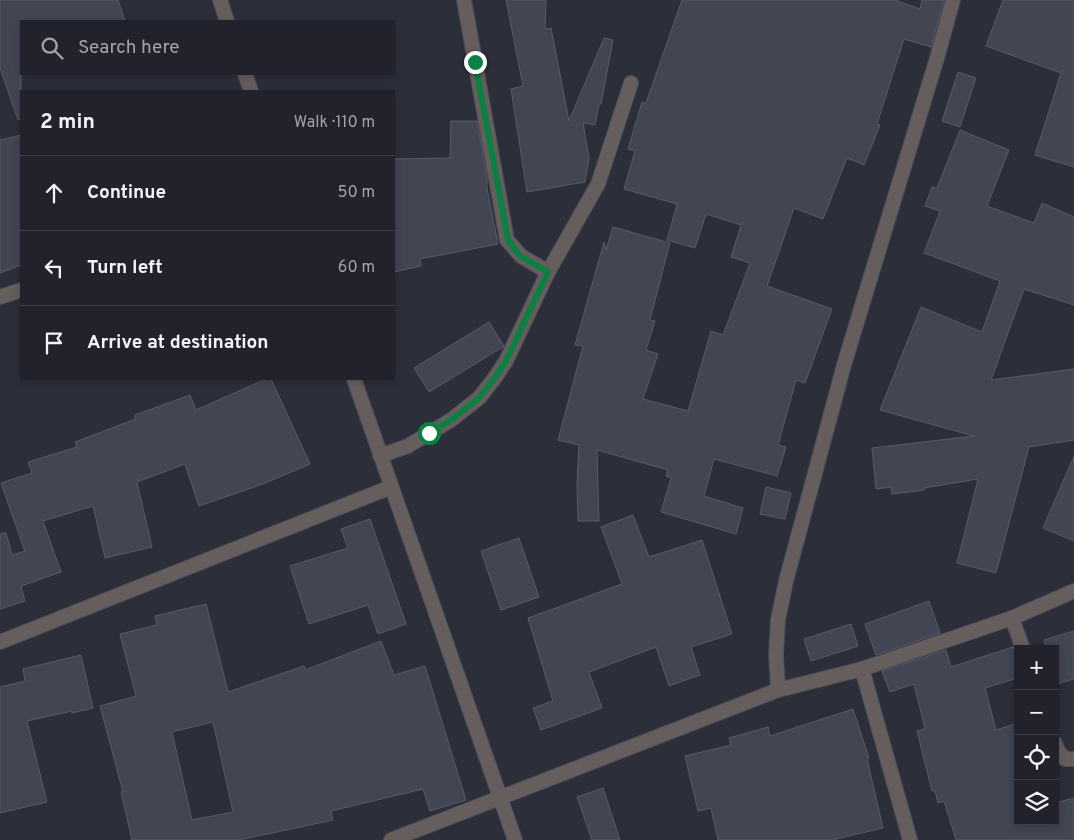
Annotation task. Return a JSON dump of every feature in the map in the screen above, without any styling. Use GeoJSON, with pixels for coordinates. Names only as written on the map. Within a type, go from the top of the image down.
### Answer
{"type":"FeatureCollection","features":[{"type":"Feature","properties":{"kind":"street"},"geometry":{"type":"LineString","coordinates":[[220,0],[228,20]]}},
{"type":"Feature","properties":{"kind":"street"},"geometry":{"type":"LineString","coordinates":[[464,0],[508,240],[520,256],[548,272]]}},
{"type":"Feature","properties":{"kind":"street"},"geometry":{"type":"LineString","coordinates":[[778,690],[776,654],[778,620],[786,580],[844,365],[953,0]]}},
{"type":"Feature","properties":{"kind":"street"},"geometry":{"type":"LineString","coordinates":[[245,75],[251,90]]}},
{"type":"Feature","properties":{"kind":"street"},"geometry":{"type":"LineString","coordinates":[[380,456],[408,446],[451,420],[479,398],[494,379],[506,361],[548,272],[598,184],[632,83]]}},
{"type":"Feature","properties":{"kind":"street"},"geometry":{"type":"LineString","coordinates":[[0,298],[20,290]]}},
{"type":"Feature","properties":{"kind":"street"},"geometry":{"type":"LineString","coordinates":[[354,380],[514,840]]}},
{"type":"Feature","properties":{"kind":"street"},"geometry":{"type":"LineString","coordinates":[[0,642],[391,487]]}},
{"type":"Feature","properties":{"kind":"street"},"geometry":{"type":"LineString","coordinates":[[391,840],[778,690],[862,669],[1012,618],[1072,589]]}},
{"type":"Feature","properties":{"kind":"street"},"geometry":{"type":"LineString","coordinates":[[1012,618],[1022,645]]}},
{"type":"Feature","properties":{"kind":"street"},"geometry":{"type":"LineString","coordinates":[[862,669],[910,840]]}},
{"type":"Feature","properties":{"kind":"street"},"geometry":{"type":"LineString","coordinates":[[1059,752],[1065,759],[1074,758]]}},
{"type":"Feature","properties":{"kind":"building"},"geometry":{"type":"Polygon","coordinates":[[[0,0],[118,0],[125,20],[20,20],[20,119],[18,120],[0,68],[0,0]]]}},
{"type":"Feature","properties":{"kind":"building"},"geometry":{"type":"Polygon","coordinates":[[[506,0],[546,0],[545,29],[551,28],[569,121],[604,38],[613,40],[601,104],[599,104],[595,125],[583,123],[589,158],[585,182],[527,192],[511,89],[523,86],[506,0]]]}},
{"type":"Feature","properties":{"kind":"building"},"geometry":{"type":"Polygon","coordinates":[[[682,0],[895,0],[920,9],[922,0],[944,0],[931,47],[904,39],[877,124],[880,125],[864,165],[847,158],[823,219],[794,208],[767,286],[832,309],[805,383],[796,380],[778,445],[786,447],[777,476],[714,459],[704,496],[743,508],[736,534],[661,512],[671,478],[666,476],[668,470],[597,450],[599,521],[578,521],[579,445],[558,440],[583,346],[575,345],[604,242],[606,250],[613,227],[670,243],[650,320],[655,321],[646,350],[658,354],[643,399],[688,411],[711,331],[723,335],[750,263],[731,257],[741,225],[706,214],[695,248],[667,240],[677,204],[624,189],[635,151],[628,149],[642,102],[646,103],[682,0]]]}},
{"type":"Feature","properties":{"kind":"building"},"geometry":{"type":"Polygon","coordinates":[[[1003,0],[1074,0],[1074,167],[1035,155],[1061,73],[986,46],[1003,0]]]}},
{"type":"Feature","properties":{"kind":"building"},"geometry":{"type":"Polygon","coordinates":[[[958,72],[976,78],[960,127],[942,121],[958,72]]]}},
{"type":"Feature","properties":{"kind":"building"},"geometry":{"type":"Polygon","coordinates":[[[451,121],[477,121],[498,244],[420,259],[421,266],[395,272],[395,159],[450,158],[451,121]]]}},
{"type":"Feature","properties":{"kind":"building"},"geometry":{"type":"Polygon","coordinates":[[[960,130],[1009,150],[987,206],[1034,223],[1042,203],[1074,217],[1074,305],[1024,289],[991,380],[1074,369],[1074,440],[1029,447],[996,573],[957,563],[978,479],[924,488],[924,490],[892,494],[891,487],[876,489],[872,448],[974,436],[880,410],[921,307],[982,332],[1000,281],[924,253],[940,211],[925,206],[932,187],[937,188],[960,130]]]}},
{"type":"Feature","properties":{"kind":"building"},"geometry":{"type":"Polygon","coordinates":[[[20,135],[20,265],[0,273],[0,140],[20,135]]]}},
{"type":"Feature","properties":{"kind":"building"},"geometry":{"type":"Polygon","coordinates":[[[489,322],[504,346],[429,392],[414,368],[489,322]]]}},
{"type":"Feature","properties":{"kind":"building"},"geometry":{"type":"Polygon","coordinates":[[[264,380],[271,380],[310,464],[263,484],[199,506],[185,464],[137,482],[152,547],[105,558],[93,506],[43,521],[61,572],[21,586],[25,601],[0,609],[0,534],[6,533],[12,555],[25,551],[1,483],[32,473],[28,462],[77,447],[75,442],[136,419],[135,415],[190,395],[196,410],[264,380]]]}},
{"type":"Feature","properties":{"kind":"building"},"geometry":{"type":"Polygon","coordinates":[[[1074,456],[1074,541],[1043,528],[1074,456]]]}},
{"type":"Feature","properties":{"kind":"building"},"geometry":{"type":"Polygon","coordinates":[[[766,487],[791,493],[785,519],[760,514],[766,487]]]}},
{"type":"Feature","properties":{"kind":"building"},"geometry":{"type":"Polygon","coordinates":[[[633,515],[649,557],[702,540],[732,634],[691,647],[700,675],[669,686],[656,647],[589,672],[602,708],[541,730],[533,708],[553,701],[528,618],[622,584],[601,527],[633,515]]]}},
{"type":"Feature","properties":{"kind":"building"},"geometry":{"type":"Polygon","coordinates":[[[370,519],[406,624],[378,634],[368,605],[309,624],[290,566],[348,548],[341,529],[370,519]]]}},
{"type":"Feature","properties":{"kind":"building"},"geometry":{"type":"Polygon","coordinates":[[[519,538],[539,597],[501,610],[481,551],[519,538]]]}},
{"type":"Feature","properties":{"kind":"building"},"geometry":{"type":"Polygon","coordinates":[[[929,601],[940,633],[876,655],[865,624],[929,601]]]}},
{"type":"Feature","properties":{"kind":"building"},"geometry":{"type":"Polygon","coordinates":[[[206,604],[228,692],[304,666],[305,670],[381,641],[394,675],[425,666],[466,800],[430,811],[423,789],[331,811],[333,820],[239,840],[132,840],[121,792],[123,792],[100,706],[136,696],[120,634],[157,625],[155,616],[206,604]],[[213,722],[172,732],[192,820],[233,812],[213,722]]]}},
{"type":"Feature","properties":{"kind":"building"},"geometry":{"type":"Polygon","coordinates":[[[851,624],[858,646],[811,661],[804,639],[851,624]]]}},
{"type":"Feature","properties":{"kind":"building"},"geometry":{"type":"Polygon","coordinates":[[[1074,631],[1074,679],[1059,683],[1059,645],[1046,645],[1044,640],[1074,631]]]}},
{"type":"Feature","properties":{"kind":"building"},"geometry":{"type":"Polygon","coordinates":[[[1013,647],[1014,679],[985,688],[996,730],[1014,724],[1014,825],[1059,825],[1059,802],[1074,798],[1074,840],[956,840],[944,801],[938,803],[935,791],[932,791],[917,731],[925,729],[914,684],[890,692],[882,671],[946,650],[951,667],[1013,647]]]}},
{"type":"Feature","properties":{"kind":"building"},"geometry":{"type":"Polygon","coordinates":[[[81,655],[93,708],[27,721],[47,802],[0,813],[0,687],[25,681],[23,669],[81,655]]]}},
{"type":"Feature","properties":{"kind":"building"},"geometry":{"type":"Polygon","coordinates":[[[853,709],[869,758],[867,759],[883,828],[832,840],[718,840],[711,808],[698,811],[685,756],[731,745],[729,738],[768,727],[770,736],[853,709]]]}},
{"type":"Feature","properties":{"kind":"building"},"geometry":{"type":"Polygon","coordinates":[[[603,788],[620,840],[592,840],[577,797],[603,788]]]}},
{"type":"Feature","properties":{"kind":"route"},"geometry":{"type":"LineString","coordinates":[[429,433],[451,420],[479,398],[494,379],[506,361],[548,272],[520,256],[508,240],[475,62]]}}]}
